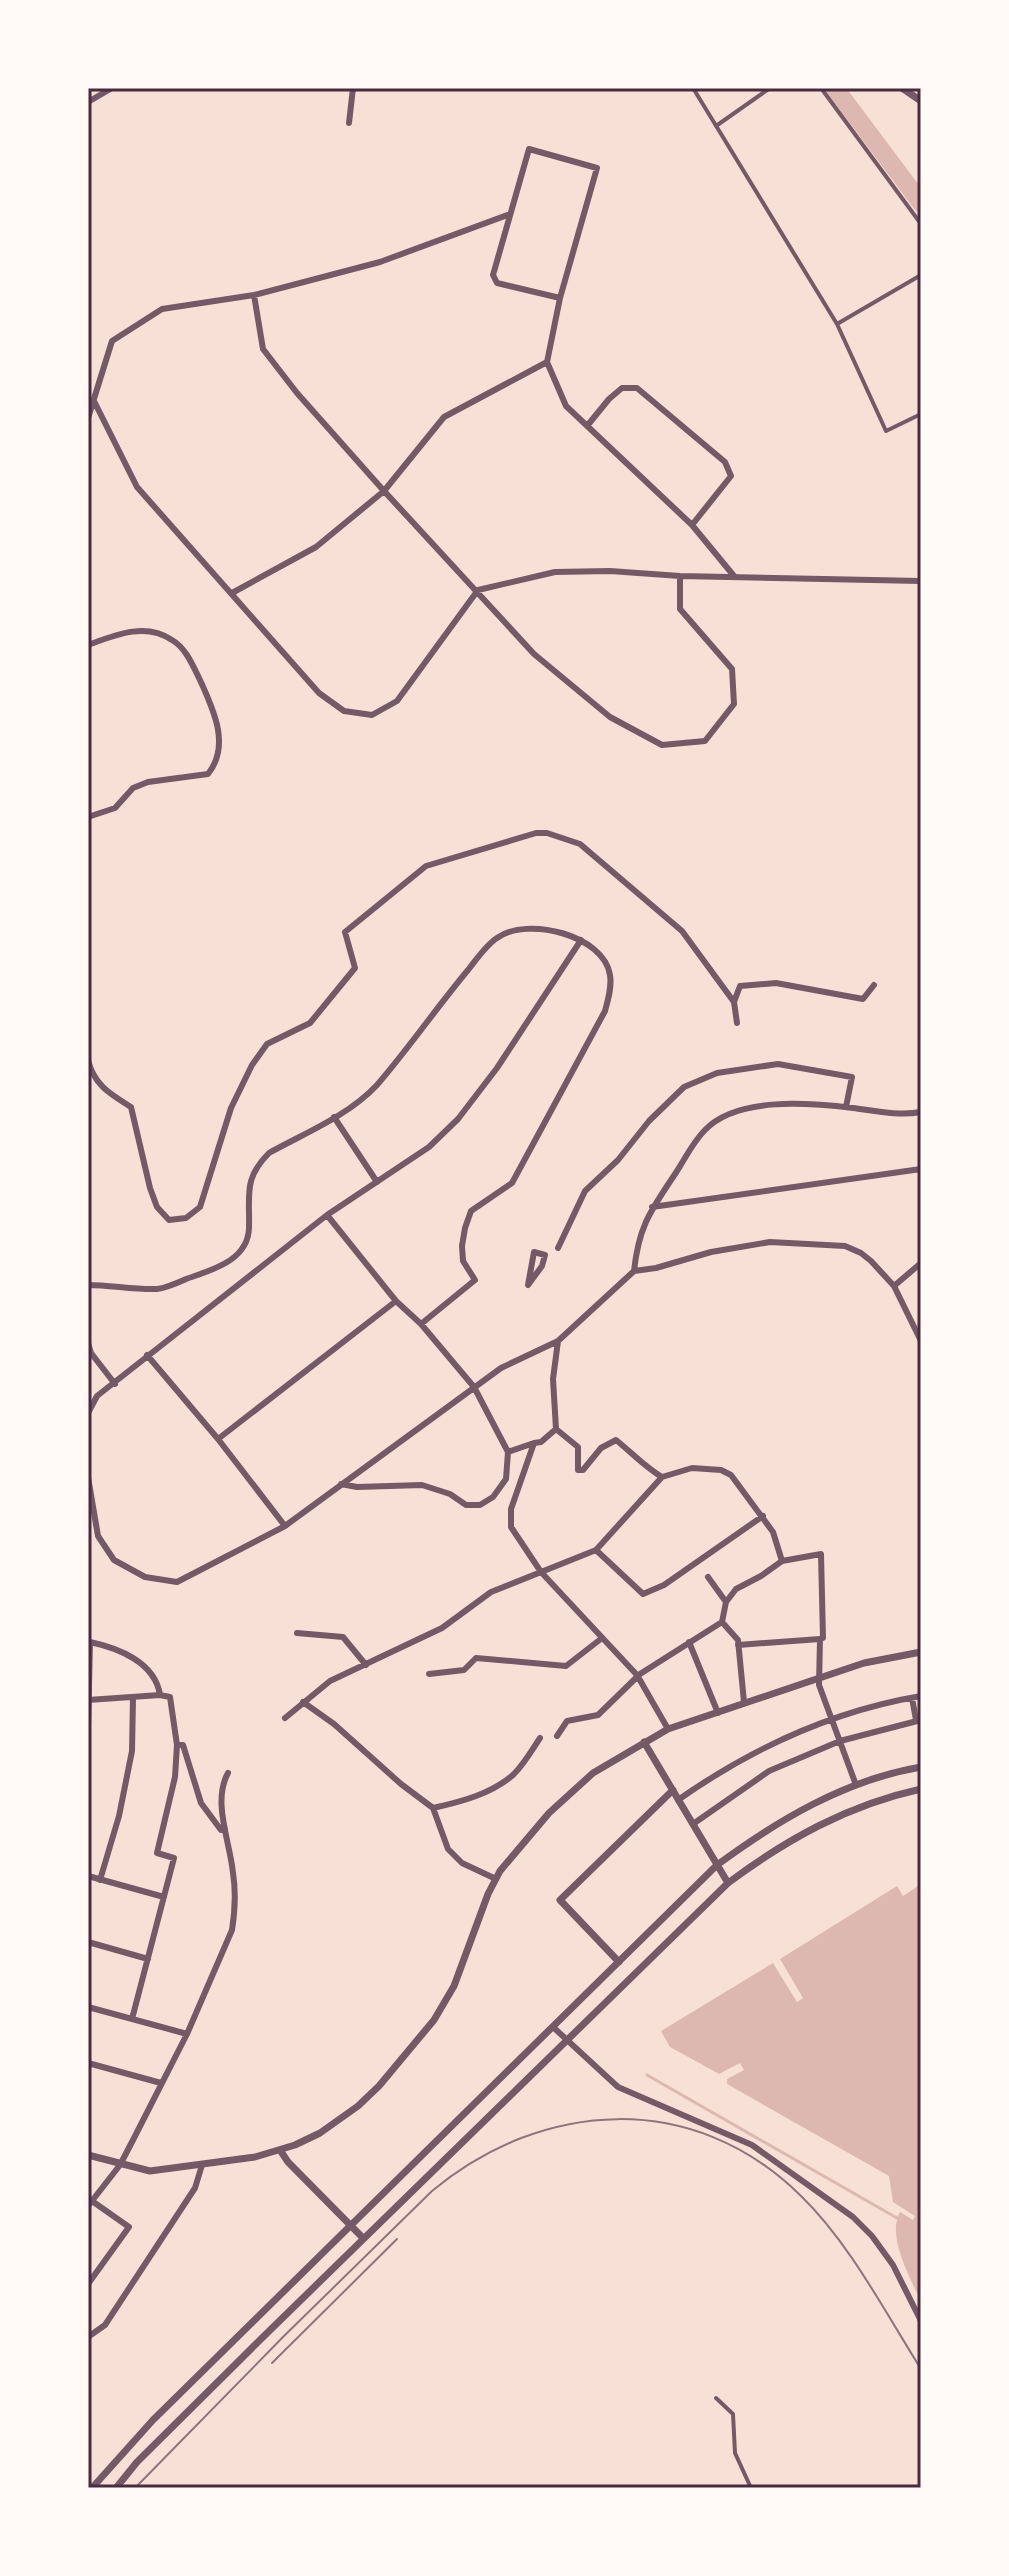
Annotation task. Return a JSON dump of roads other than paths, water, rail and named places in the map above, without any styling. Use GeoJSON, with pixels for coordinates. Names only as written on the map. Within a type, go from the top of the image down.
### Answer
{"type":"FeatureCollection","features":[{"type":"Feature","properties":{"kind":"street"},"geometry":{"type":"LineString","coordinates":[[88,102],[112,88]]}},
{"type":"Feature","properties":{"kind":"street"},"geometry":{"type":"LineString","coordinates":[[349,123],[353,88]]}},
{"type":"Feature","properties":{"kind":"street"},"geometry":{"type":"LineString","coordinates":[[693,88],[837,324],[886,431],[921,414]]}},
{"type":"Feature","properties":{"kind":"street"},"geometry":{"type":"LineString","coordinates":[[715,126],[769,88]]}},
{"type":"Feature","properties":{"kind":"street"},"geometry":{"type":"LineString","coordinates":[[821,88],[921,224]]}},
{"type":"Feature","properties":{"kind":"street"},"geometry":{"type":"LineString","coordinates":[[902,88],[921,101]]}},
{"type":"Feature","properties":{"kind":"street"},"geometry":{"type":"LineString","coordinates":[[560,298],[497,283],[493,275],[529,149],[597,168],[560,298],[547,362],[566,406],[692,525],[734,576]]}},
{"type":"Feature","properties":{"kind":"street"},"geometry":{"type":"LineString","coordinates":[[88,418],[112,341],[162,309],[254,295],[380,262],[510,214]]}},
{"type":"Feature","properties":{"kind":"street"},"geometry":{"type":"LineString","coordinates":[[837,324],[921,275]]}},
{"type":"Feature","properties":{"kind":"street"},"geometry":{"type":"LineString","coordinates":[[254,295],[263,349],[297,393],[384,491],[534,654],[610,717],[662,745],[705,741],[734,704],[732,669],[680,609],[680,576]]}},
{"type":"Feature","properties":{"kind":"street"},"geometry":{"type":"LineString","coordinates":[[232,593],[316,547],[384,491],[444,417],[547,362]]}},
{"type":"Feature","properties":{"kind":"street"},"geometry":{"type":"LineString","coordinates":[[587,426],[622,388],[637,388],[725,462],[731,476],[692,525]]}},
{"type":"Feature","properties":{"kind":"street"},"geometry":{"type":"LineString","coordinates":[[94,401],[137,487],[319,693],[344,711],[372,715],[397,701],[478,590],[555,572],[921,581]]}},
{"type":"Feature","properties":{"kind":"street"},"geometry":{"type":"LineString","coordinates":[[88,645],[126,630],[150,632],[171,639],[184,651],[194,668],[216,715],[219,730],[218,756],[208,774],[148,782],[133,788],[115,808],[88,817]]}},
{"type":"Feature","properties":{"kind":"street"},"geometry":{"type":"LineString","coordinates":[[88,1060],[92,1076],[101,1087],[131,1107],[157,1207],[169,1220],[186,1218],[200,1207],[231,1108],[252,1065],[267,1044],[310,1023],[355,968],[345,932],[426,866],[536,833],[547,833],[580,844],[682,931],[734,1002],[737,1023]]}},
{"type":"Feature","properties":{"kind":"street"},"geometry":{"type":"LineString","coordinates":[[88,1285],[160,1289],[224,1265],[234,1258],[247,1241],[248,1189],[257,1164],[269,1153],[334,1117],[375,1087],[497,937],[524,929],[555,930],[581,940],[603,960],[610,973],[610,992],[605,1011],[512,1183],[471,1211],[462,1246],[463,1261],[475,1280],[421,1324]]}},
{"type":"Feature","properties":{"kind":"street"},"geometry":{"type":"LineString","coordinates":[[88,1413],[97,1396],[147,1355],[327,1215],[429,1147],[458,1119],[497,1068],[581,940]]}},
{"type":"Feature","properties":{"kind":"street"},"geometry":{"type":"LineString","coordinates":[[734,1002],[740,986],[776,983],[863,999],[874,985]]}},
{"type":"Feature","properties":{"kind":"street"},"geometry":{"type":"LineString","coordinates":[[558,1248],[585,1191],[618,1160],[649,1121],[684,1087],[717,1073],[778,1064],[852,1077],[846,1107]]}},
{"type":"Feature","properties":{"kind":"street"},"geometry":{"type":"LineString","coordinates":[[634,1271],[638,1238],[652,1207],[693,1144],[705,1129],[722,1118],[741,1111],[784,1104],[892,1113],[921,1112]]}},
{"type":"Feature","properties":{"kind":"street"},"geometry":{"type":"LineString","coordinates":[[334,1117],[377,1182]]}},
{"type":"Feature","properties":{"kind":"street"},"geometry":{"type":"LineString","coordinates":[[652,1207],[921,1169]]}},
{"type":"Feature","properties":{"kind":"street"},"geometry":{"type":"LineString","coordinates":[[327,1215],[396,1301],[421,1324],[474,1387],[508,1452],[506,1479],[493,1497],[480,1505],[466,1505],[450,1494],[422,1485],[357,1487],[341,1484]]}},
{"type":"Feature","properties":{"kind":"street"},"geometry":{"type":"LineString","coordinates":[[88,1477],[98,1536],[114,1560],[145,1577],[177,1582],[285,1526],[501,1368],[558,1341],[634,1271],[711,1252],[770,1242],[845,1246],[861,1253],[894,1286],[921,1341]]}},
{"type":"Feature","properties":{"kind":"street"},"geometry":{"type":"LineString","coordinates":[[534,1252],[545,1255],[542,1266],[528,1285],[534,1252]]}},
{"type":"Feature","properties":{"kind":"street"},"geometry":{"type":"LineString","coordinates":[[894,1286],[921,1263]]}},
{"type":"Feature","properties":{"kind":"street"},"geometry":{"type":"LineString","coordinates":[[218,1439],[396,1301]]}},
{"type":"Feature","properties":{"kind":"street"},"geometry":{"type":"LineString","coordinates":[[558,1341],[553,1379],[556,1429],[578,1447],[578,1470],[583,1470],[601,1448],[616,1440],[662,1477]]}},
{"type":"Feature","properties":{"kind":"street"},"geometry":{"type":"LineString","coordinates":[[88,1343],[91,1353],[115,1384]]}},
{"type":"Feature","properties":{"kind":"street"},"geometry":{"type":"LineString","coordinates":[[147,1355],[218,1439],[285,1526]]}},
{"type":"Feature","properties":{"kind":"street"},"geometry":{"type":"LineString","coordinates":[[508,1452],[541,1442],[556,1429]]}},
{"type":"Feature","properties":{"kind":"street"},"geometry":{"type":"LineString","coordinates":[[534,1443],[511,1509],[511,1527],[541,1572],[638,1678],[668,1729]]}},
{"type":"Feature","properties":{"kind":"street"},"geometry":{"type":"LineString","coordinates":[[285,1718],[330,1681],[442,1628],[491,1592],[596,1550],[662,1477],[692,1468],[721,1470],[740,1483],[777,1540],[782,1561]]}},
{"type":"Feature","properties":{"kind":"street"},"geometry":{"type":"LineString","coordinates":[[596,1550],[643,1594],[664,1585],[763,1516]]}},
{"type":"Feature","properties":{"kind":"street"},"geometry":{"type":"LineString","coordinates":[[557,1736],[567,1721],[590,1718],[604,1711],[640,1674],[722,1622],[726,1602],[736,1589],[782,1561],[821,1554],[824,1621],[818,1678],[856,1785]]}},
{"type":"Feature","properties":{"kind":"street"},"geometry":{"type":"LineString","coordinates":[[708,1577],[726,1602]]}},
{"type":"Feature","properties":{"kind":"street"},"geometry":{"type":"LineString","coordinates":[[491,1592],[493,1580]]}},
{"type":"Feature","properties":{"kind":"street"},"geometry":{"type":"LineString","coordinates":[[722,1622],[738,1640],[744,1702]]}},
{"type":"Feature","properties":{"kind":"street"},"geometry":{"type":"LineString","coordinates":[[297,1633],[343,1637],[366,1665]]}},
{"type":"Feature","properties":{"kind":"street"},"geometry":{"type":"LineString","coordinates":[[429,1674],[464,1670],[476,1658],[566,1666],[602,1638]]}},
{"type":"Feature","properties":{"kind":"street"},"geometry":{"type":"LineString","coordinates":[[738,1645],[820,1639]]}},
{"type":"Feature","properties":{"kind":"street"},"geometry":{"type":"LineString","coordinates":[[88,1728],[90,1642],[118,1649],[143,1666],[160,1695]]}},
{"type":"Feature","properties":{"kind":"street"},"geometry":{"type":"LineString","coordinates":[[689,1642],[718,1713]]}},
{"type":"Feature","properties":{"kind":"street"},"geometry":{"type":"LineString","coordinates":[[88,2155],[150,2171],[280,2150],[320,2133],[358,2106],[379,2086],[434,2020],[454,1986],[498,1875],[539,1823],[593,1773],[668,1729],[864,1663],[921,1652]]}},
{"type":"Feature","properties":{"kind":"street"},"geometry":{"type":"LineString","coordinates":[[678,1800],[711,1777],[768,1745],[833,1718],[921,1696]]}},
{"type":"Feature","properties":{"kind":"street"},"geometry":{"type":"LineString","coordinates":[[89,1700],[170,1697],[177,1745],[175,1777],[157,1853],[174,1858],[132,2019]]}},
{"type":"Feature","properties":{"kind":"street"},"geometry":{"type":"LineString","coordinates":[[100,1880],[119,1816],[132,1751],[133,1698]]}},
{"type":"Feature","properties":{"kind":"street"},"geometry":{"type":"LineString","coordinates":[[693,1824],[769,1771],[840,1741],[918,1720],[912,1698]]}},
{"type":"Feature","properties":{"kind":"street"},"geometry":{"type":"LineString","coordinates":[[303,1702],[334,1724],[401,1784],[433,1808],[448,1849],[462,1863],[498,1875]]}},
{"type":"Feature","properties":{"kind":"street"},"geometry":{"type":"LineString","coordinates":[[433,1808],[468,1800],[513,1775],[540,1738]]}},
{"type":"Feature","properties":{"kind":"street"},"geometry":{"type":"LineString","coordinates":[[644,1742],[728,1883]]}},
{"type":"Feature","properties":{"kind":"street"},"geometry":{"type":"LineString","coordinates":[[177,1745],[183,1745],[201,1803],[221,1830],[225,1829]]}},
{"type":"Feature","properties":{"kind":"street"},"geometry":{"type":"LineString","coordinates":[[92,2488],[153,2420],[717,1865],[785,1818],[856,1785],[921,1767]]}},
{"type":"Feature","properties":{"kind":"street"},"geometry":{"type":"LineString","coordinates":[[88,2284],[129,2227],[90,2203],[120,2165],[187,2034],[232,1930],[233,1872],[221,1787],[228,1773]]}},
{"type":"Feature","properties":{"kind":"street"},"geometry":{"type":"LineString","coordinates":[[116,2488],[137,2462],[363,2238],[728,1883],[775,1849],[816,1826],[873,1802],[921,1789]]}},
{"type":"Feature","properties":{"kind":"street"},"geometry":{"type":"LineString","coordinates":[[619,1962],[560,1900],[673,1790]]}},
{"type":"Feature","properties":{"kind":"street"},"geometry":{"type":"LineString","coordinates":[[224,1872],[233,1872]]}},
{"type":"Feature","properties":{"kind":"street"},"geometry":{"type":"LineString","coordinates":[[88,1876],[164,1897]]}},
{"type":"Feature","properties":{"kind":"street"},"geometry":{"type":"LineString","coordinates":[[88,1942],[148,1959]]}},
{"type":"Feature","properties":{"kind":"street"},"geometry":{"type":"LineString","coordinates":[[88,2007],[187,2034]]}},
{"type":"Feature","properties":{"kind":"street"},"geometry":{"type":"LineString","coordinates":[[553,2027],[618,2087],[752,2145],[853,2217],[872,2236],[893,2265],[921,2321]]}},
{"type":"Feature","properties":{"kind":"street"},"geometry":{"type":"LineString","coordinates":[[88,2063],[161,2083]]}},
{"type":"Feature","properties":{"kind":"street"},"geometry":{"type":"LineString","coordinates":[[280,2150],[288,2162],[363,2238]]}},
{"type":"Feature","properties":{"kind":"street"},"geometry":{"type":"LineString","coordinates":[[88,2337],[105,2325],[195,2188],[202,2165]]}},
{"type":"Feature","properties":{"kind":"street"},"geometry":{"type":"LineString","coordinates":[[716,2398],[733,2414],[735,2453],[751,2488]]}},
{"type":"Feature","properties":{"kind":"waterway"},"geometry":{"type":"LineString","coordinates":[[835,88],[921,203]]}},
{"type":"Feature","properties":{"kind":"waterway"},"geometry":{"type":"LineString","coordinates":[[647,2075],[897,2218]]}},
{"type":"Feature","properties":{"kind":"tram line"},"geometry":{"type":"LineString","coordinates":[[135,2488],[432,2191],[475,2160],[521,2138],[569,2124],[618,2119],[666,2123],[713,2137],[758,2161],[800,2195],[835,2234],[921,2369]]}},
{"type":"Feature","properties":{"kind":"tram line"},"geometry":{"type":"LineString","coordinates":[[272,2363],[397,2239]]}}]}
